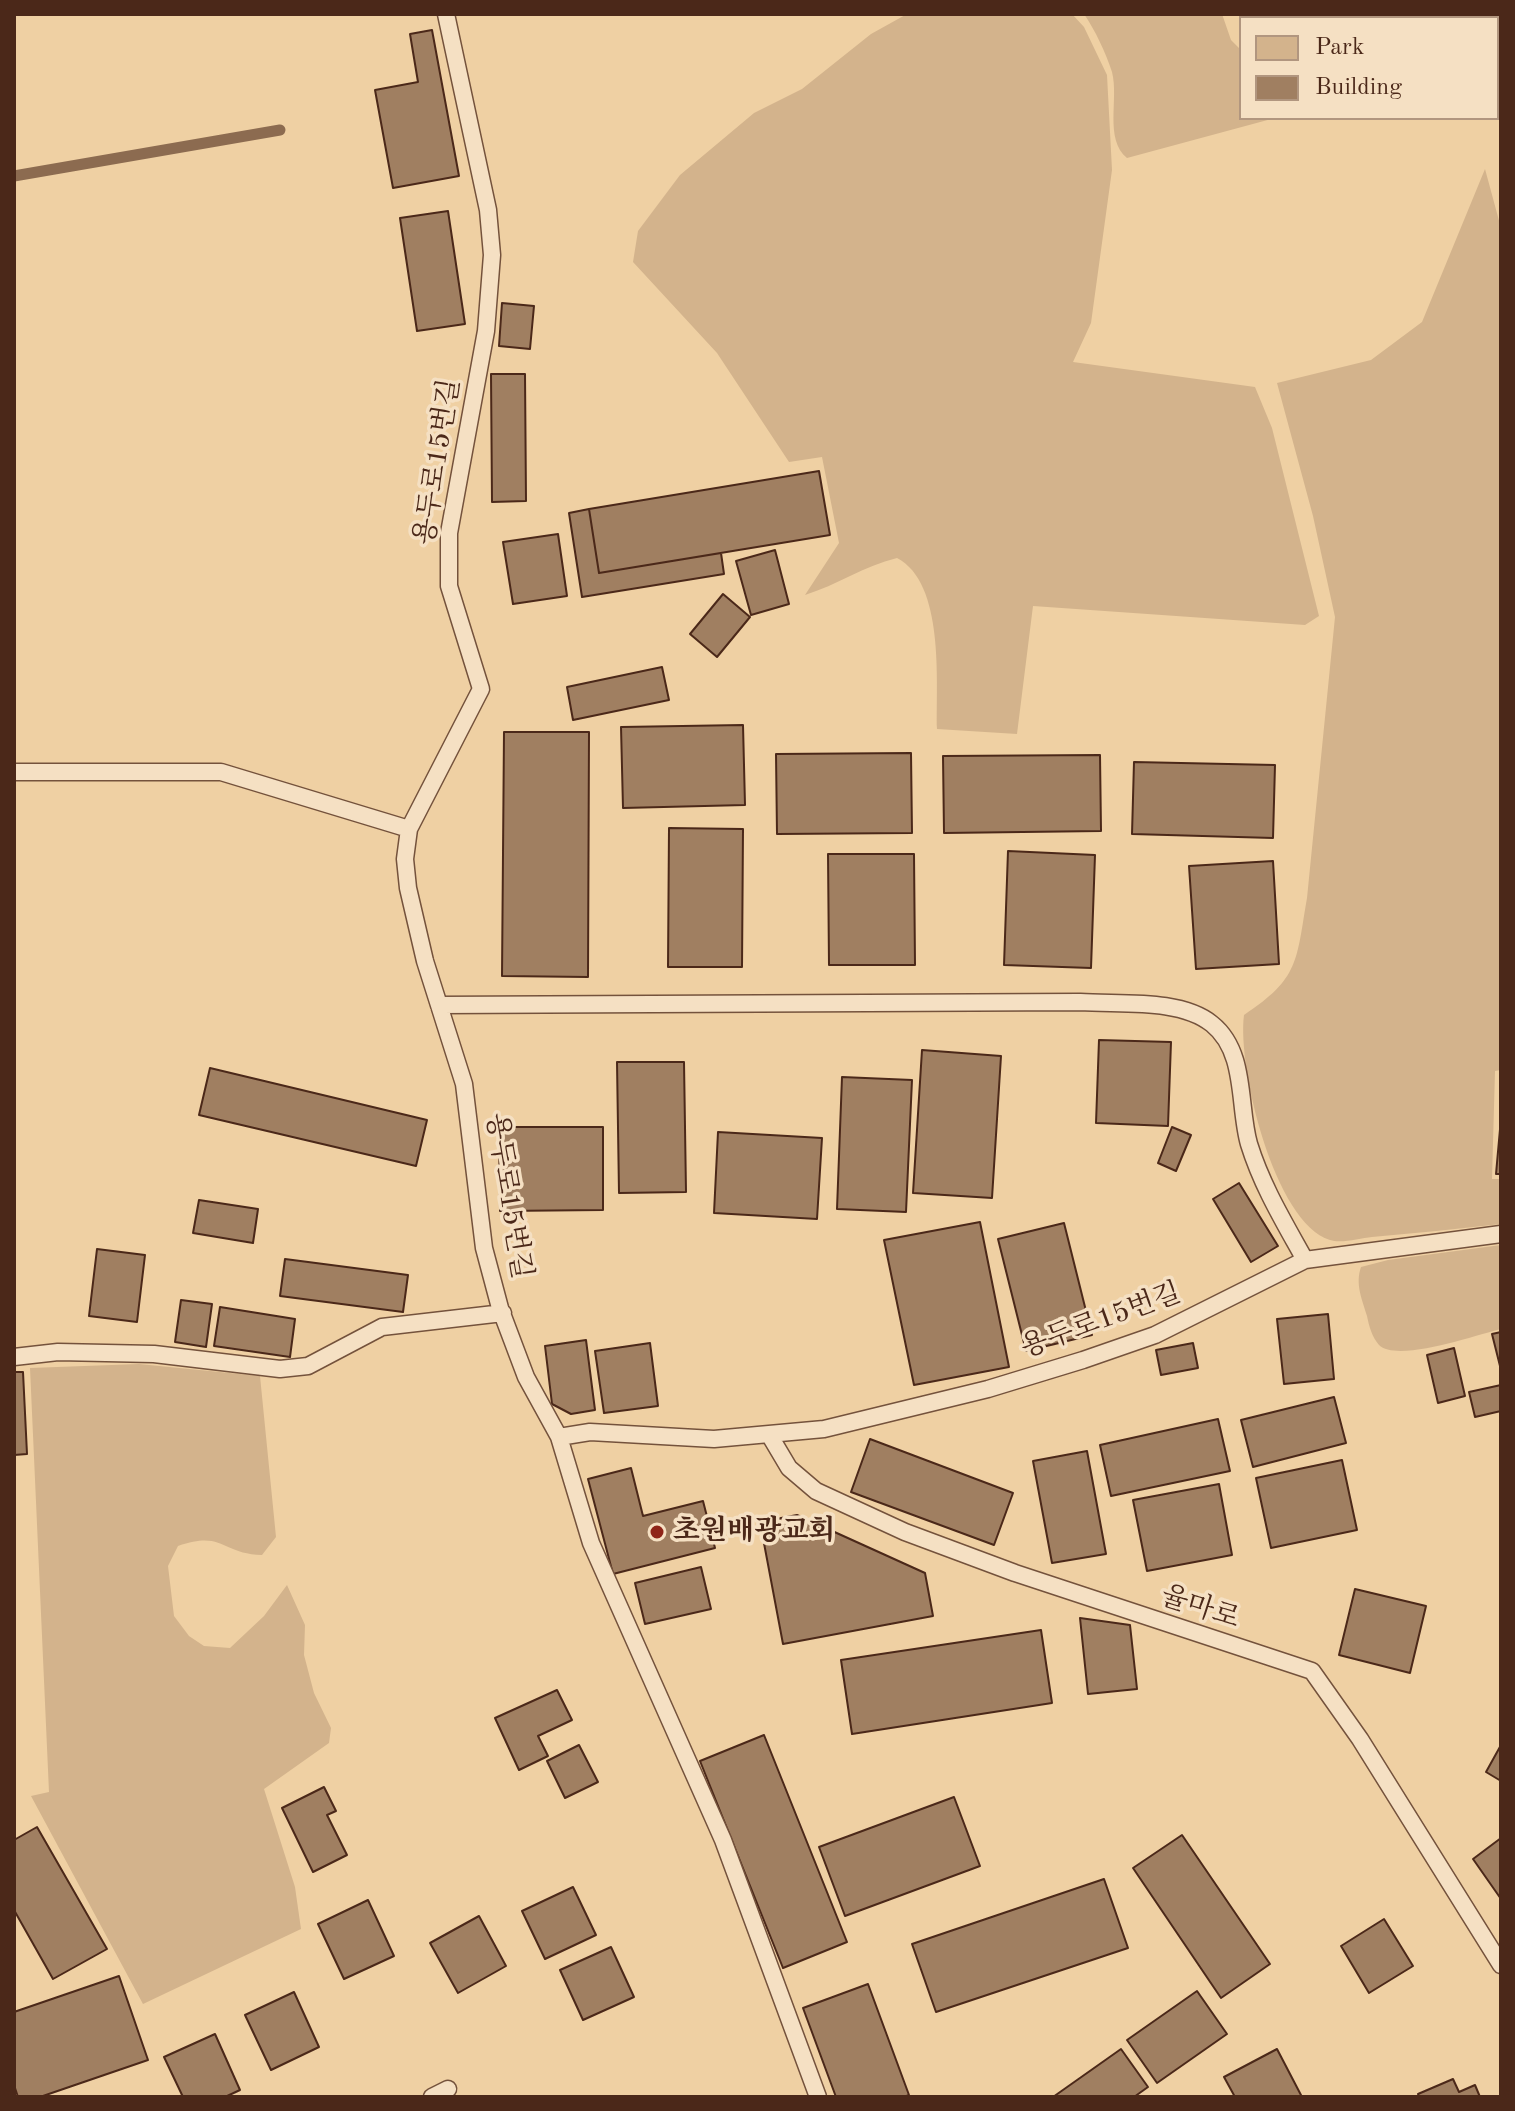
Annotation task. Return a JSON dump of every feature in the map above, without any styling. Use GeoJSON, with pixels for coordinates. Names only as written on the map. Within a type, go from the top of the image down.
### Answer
{"type":"FeatureCollection","features":[{"type":"Feature","properties":{"kind":"lane","name":"용두로15번길"},"geometry":{"type":"LineString","coordinates":[[446,14],[488,210],[492,255],[486,331],[449,533],[449,586],[481,689],[409,829],[405,859],[408,888],[464,1084],[484,1248],[526,1377],[559,1437],[590,1432],[714,1439],[824,1429],[902,1411],[1083,1360],[1155,1335],[1305,1260],[1501,1234]]}},
{"type":"Feature","properties":{"kind":"lane"},"geometry":{"type":"LineString","coordinates":[[14,772],[221,772],[409,829]]}},
{"type":"Feature","properties":{"kind":"lane"},"geometry":{"type":"LineString","coordinates":[[439,1005],[1080,1002],[1166,1008],[1193,1014],[1212,1024],[1225,1039],[1235,1061],[1248,1142],[1267,1193],[1305,1260]]}},
{"type":"Feature","properties":{"kind":"lane"},"geometry":{"type":"LineString","coordinates":[[14,1357],[58,1352],[154,1354],[280,1369],[308,1366],[382,1327],[503,1313]]}},
{"type":"Feature","properties":{"kind":"lane","name":"율마로"},"geometry":{"type":"LineString","coordinates":[[770,1436],[789,1468],[816,1491],[905,1532],[1015,1573],[1312,1671],[1360,1739],[1501,1965]]}},
{"type":"Feature","properties":{"kind":"lane"},"geometry":{"type":"LineString","coordinates":[[559,1437],[591,1543],[723,1840],[818,2097]]}},
{"type":"Feature","properties":{"kind":"lane"},"geometry":{"type":"LineString","coordinates":[[432,2097],[448,2089]]}},
{"type":"Feature","properties":{"kind":"green space"},"geometry":{"type":"Polygon","coordinates":[[[907,14],[1072,14],[1084,27],[1107,75],[1112,170],[1091,323],[1073,362],[1255,387],[1272,428],[1319,616],[1305,625],[1033,606],[1017,734],[937,729],[937,661],[930,611],[923,589],[912,571],[897,558],[805,595],[839,543],[822,457],[789,462],[717,353],[633,262],[638,231],[680,175],[754,113],[802,89],[871,34],[907,14]]]}},
{"type":"Feature","properties":{"kind":"green space"},"geometry":{"type":"Polygon","coordinates":[[[1084,14],[1222,14],[1231,40],[1239,48],[1239,120],[1268,120],[1127,158],[1116,140],[1114,83],[1100,42],[1084,14]]]}},
{"type":"Feature","properties":{"kind":"green space"},"geometry":{"type":"Polygon","coordinates":[[[1485,169],[1501,228],[1501,1070],[1495,1071],[1492,1179],[1501,1179],[1501,1224],[1334,1241],[1310,1228],[1292,1205],[1276,1175],[1253,1104],[1243,1039],[1244,1015],[1276,990],[1286,978],[1297,953],[1307,898],[1335,617],[1313,516],[1277,383],[1371,360],[1422,322],[1485,169]]]}},
{"type":"Feature","properties":{"kind":"green space"},"geometry":{"type":"Polygon","coordinates":[[[1501,1245],[1501,1329],[1419,1349],[1388,1350],[1379,1345],[1371,1331],[1360,1292],[1361,1267],[1388,1260],[1501,1245]]]}},
{"type":"Feature","properties":{"kind":"green space"},"geometry":{"type":"Polygon","coordinates":[[[139,1364],[260,1376],[276,1537],[262,1555],[205,1541],[178,1546],[168,1566],[174,1616],[189,1636],[204,1646],[230,1648],[264,1616],[287,1585],[305,1625],[304,1655],[314,1693],[331,1728],[329,1743],[264,1789],[295,1887],[301,1929],[143,2004],[31,1796],[49,1792],[30,1368],[139,1364]]]}},
{"type":"Feature","properties":{"kind":"building"},"geometry":{"type":"Polygon","coordinates":[[[1289,14],[1325,14],[1322,16],[1289,14]]]}},
{"type":"Feature","properties":{"kind":"building"},"geometry":{"type":"Polygon","coordinates":[[[1501,14],[1501,107],[1499,16],[1468,16],[1501,14]]]}},
{"type":"Feature","properties":{"kind":"building"},"geometry":{"type":"Polygon","coordinates":[[[432,30],[459,176],[393,188],[375,90],[418,82],[410,34],[432,30]]]}},
{"type":"Feature","properties":{"kind":"building"},"geometry":{"type":"Polygon","coordinates":[[[448,211],[465,324],[417,331],[400,218],[448,211]]]}},
{"type":"Feature","properties":{"kind":"building"},"geometry":{"type":"Polygon","coordinates":[[[502,303],[534,306],[530,349],[499,346],[502,303]]]}},
{"type":"Feature","properties":{"kind":"building"},"geometry":{"type":"Polygon","coordinates":[[[491,374],[525,374],[526,501],[492,502],[491,374]]]}},
{"type":"Feature","properties":{"kind":"building"},"geometry":{"type":"Polygon","coordinates":[[[819,471],[830,535],[599,573],[589,509],[819,471]]]}},
{"type":"Feature","properties":{"kind":"building"},"geometry":{"type":"Polygon","coordinates":[[[589,509],[599,573],[721,553],[724,574],[582,597],[569,513],[589,509]]]}},
{"type":"Feature","properties":{"kind":"building"},"geometry":{"type":"Polygon","coordinates":[[[558,534],[567,596],[513,604],[503,542],[558,534]]]}},
{"type":"Feature","properties":{"kind":"building"},"geometry":{"type":"Polygon","coordinates":[[[775,550],[789,604],[751,615],[736,561],[775,550]]]}},
{"type":"Feature","properties":{"kind":"building"},"geometry":{"type":"Polygon","coordinates":[[[723,594],[750,617],[717,657],[690,634],[723,594]]]}},
{"type":"Feature","properties":{"kind":"building"},"geometry":{"type":"Polygon","coordinates":[[[662,667],[669,700],[573,720],[567,687],[662,667]]]}},
{"type":"Feature","properties":{"kind":"building"},"geometry":{"type":"Polygon","coordinates":[[[743,725],[745,805],[623,808],[621,727],[743,725]]]}},
{"type":"Feature","properties":{"kind":"building"},"geometry":{"type":"Polygon","coordinates":[[[504,732],[589,732],[588,977],[502,976],[504,732]]]}},
{"type":"Feature","properties":{"kind":"building"},"geometry":{"type":"Polygon","coordinates":[[[911,753],[912,833],[777,834],[776,754],[911,753]]]}},
{"type":"Feature","properties":{"kind":"building"},"geometry":{"type":"Polygon","coordinates":[[[1100,755],[1101,831],[944,833],[943,756],[1100,755]]]}},
{"type":"Feature","properties":{"kind":"building"},"geometry":{"type":"Polygon","coordinates":[[[1134,762],[1275,765],[1273,838],[1132,834],[1134,762]]]}},
{"type":"Feature","properties":{"kind":"building"},"geometry":{"type":"Polygon","coordinates":[[[669,828],[743,829],[742,967],[668,967],[669,828]]]}},
{"type":"Feature","properties":{"kind":"building"},"geometry":{"type":"Polygon","coordinates":[[[1008,851],[1095,855],[1091,968],[1004,965],[1008,851]]]}},
{"type":"Feature","properties":{"kind":"building"},"geometry":{"type":"Polygon","coordinates":[[[828,854],[914,854],[915,965],[829,965],[828,854]]]}},
{"type":"Feature","properties":{"kind":"building"},"geometry":{"type":"Polygon","coordinates":[[[1273,861],[1279,964],[1196,969],[1189,866],[1273,861]]]}},
{"type":"Feature","properties":{"kind":"building"},"geometry":{"type":"Polygon","coordinates":[[[1099,1040],[1171,1042],[1168,1126],[1096,1123],[1099,1040]]]}},
{"type":"Feature","properties":{"kind":"building"},"geometry":{"type":"Polygon","coordinates":[[[922,1050],[1001,1056],[992,1198],[913,1193],[922,1050]]]}},
{"type":"Feature","properties":{"kind":"building"},"geometry":{"type":"Polygon","coordinates":[[[617,1062],[684,1062],[686,1192],[619,1193],[617,1062]]]}},
{"type":"Feature","properties":{"kind":"building"},"geometry":{"type":"Polygon","coordinates":[[[210,1068],[427,1120],[416,1166],[199,1115],[210,1068]]]}},
{"type":"Feature","properties":{"kind":"building"},"geometry":{"type":"Polygon","coordinates":[[[842,1077],[912,1080],[906,1212],[837,1209],[842,1077]]]}},
{"type":"Feature","properties":{"kind":"building"},"geometry":{"type":"Polygon","coordinates":[[[1501,1118],[1501,1174],[1496,1174],[1501,1118]]]}},
{"type":"Feature","properties":{"kind":"building"},"geometry":{"type":"Polygon","coordinates":[[[499,1127],[603,1127],[603,1210],[500,1211],[499,1127]]]}},
{"type":"Feature","properties":{"kind":"building"},"geometry":{"type":"Polygon","coordinates":[[[1172,1127],[1191,1135],[1176,1171],[1158,1163],[1172,1127]]]}},
{"type":"Feature","properties":{"kind":"building"},"geometry":{"type":"Polygon","coordinates":[[[718,1132],[822,1138],[817,1219],[714,1213],[718,1132]]]}},
{"type":"Feature","properties":{"kind":"building"},"geometry":{"type":"Polygon","coordinates":[[[1239,1183],[1278,1246],[1251,1262],[1213,1199],[1239,1183]]]}},
{"type":"Feature","properties":{"kind":"building"},"geometry":{"type":"Polygon","coordinates":[[[199,1200],[258,1209],[253,1243],[193,1233],[199,1200]]]}},
{"type":"Feature","properties":{"kind":"building"},"geometry":{"type":"Polygon","coordinates":[[[980,1222],[1009,1367],[914,1385],[884,1240],[980,1222]]]}},
{"type":"Feature","properties":{"kind":"building"},"geometry":{"type":"Polygon","coordinates":[[[1064,1223],[1092,1335],[1026,1351],[998,1239],[1064,1223]]]}},
{"type":"Feature","properties":{"kind":"building"},"geometry":{"type":"Polygon","coordinates":[[[97,1249],[145,1255],[137,1322],[89,1316],[97,1249]]]}},
{"type":"Feature","properties":{"kind":"building"},"geometry":{"type":"Polygon","coordinates":[[[285,1259],[408,1275],[403,1312],[280,1296],[285,1259]]]}},
{"type":"Feature","properties":{"kind":"building"},"geometry":{"type":"Polygon","coordinates":[[[181,1300],[212,1304],[206,1347],[175,1342],[181,1300]]]}},
{"type":"Feature","properties":{"kind":"building"},"geometry":{"type":"Polygon","coordinates":[[[220,1307],[295,1319],[290,1357],[214,1346],[220,1307]]]}},
{"type":"Feature","properties":{"kind":"building"},"geometry":{"type":"Polygon","coordinates":[[[1328,1314],[1334,1379],[1284,1384],[1277,1319],[1328,1314]]]}},
{"type":"Feature","properties":{"kind":"building"},"geometry":{"type":"Polygon","coordinates":[[[1501,1332],[1501,1370],[1492,1334],[1501,1332]]]}},
{"type":"Feature","properties":{"kind":"building"},"geometry":{"type":"Polygon","coordinates":[[[586,1340],[595,1410],[571,1414],[552,1404],[545,1346],[586,1340]]]}},
{"type":"Feature","properties":{"kind":"building"},"geometry":{"type":"Polygon","coordinates":[[[650,1343],[658,1406],[604,1413],[595,1351],[650,1343]]]}},
{"type":"Feature","properties":{"kind":"building"},"geometry":{"type":"Polygon","coordinates":[[[1193,1343],[1198,1368],[1161,1375],[1156,1350],[1193,1343]]]}},
{"type":"Feature","properties":{"kind":"building"},"geometry":{"type":"Polygon","coordinates":[[[1454,1348],[1465,1396],[1438,1403],[1427,1355],[1454,1348]]]}},
{"type":"Feature","properties":{"kind":"building"},"geometry":{"type":"Polygon","coordinates":[[[14,1372],[23,1372],[27,1454],[14,1455],[14,1372]]]}},
{"type":"Feature","properties":{"kind":"building"},"geometry":{"type":"Polygon","coordinates":[[[1501,1385],[1501,1411],[1475,1417],[1469,1392],[1501,1385]]]}},
{"type":"Feature","properties":{"kind":"building"},"geometry":{"type":"Polygon","coordinates":[[[1334,1397],[1346,1443],[1253,1467],[1241,1420],[1334,1397]]]}},
{"type":"Feature","properties":{"kind":"building"},"geometry":{"type":"Polygon","coordinates":[[[1218,1419],[1230,1471],[1111,1496],[1100,1445],[1218,1419]]]}},
{"type":"Feature","properties":{"kind":"building"},"geometry":{"type":"Polygon","coordinates":[[[870,1439],[1013,1493],[994,1545],[851,1492],[870,1439]]]}},
{"type":"Feature","properties":{"kind":"building"},"geometry":{"type":"Polygon","coordinates":[[[1087,1451],[1106,1554],[1052,1563],[1033,1461],[1087,1451]]]}},
{"type":"Feature","properties":{"kind":"building"},"geometry":{"type":"Polygon","coordinates":[[[1342,1460],[1357,1530],[1271,1548],[1256,1478],[1342,1460]]]}},
{"type":"Feature","properties":{"kind":"building","name":"초원배광교회"},"geometry":{"type":"Polygon","coordinates":[[[631,1468],[643,1516],[703,1501],[715,1548],[613,1574],[588,1479],[631,1468]]]}},
{"type":"Feature","properties":{"kind":"building"},"geometry":{"type":"Polygon","coordinates":[[[1219,1484],[1232,1555],[1147,1571],[1133,1500],[1219,1484]]]}},
{"type":"Feature","properties":{"kind":"building"},"geometry":{"type":"Polygon","coordinates":[[[797,1515],[925,1573],[933,1616],[783,1644],[760,1522],[797,1515]]]}},
{"type":"Feature","properties":{"kind":"building"},"geometry":{"type":"Polygon","coordinates":[[[701,1567],[711,1609],[645,1624],[635,1583],[701,1567]]]}},
{"type":"Feature","properties":{"kind":"building"},"geometry":{"type":"Polygon","coordinates":[[[1355,1589],[1426,1606],[1410,1673],[1339,1655],[1355,1589]]]}},
{"type":"Feature","properties":{"kind":"building"},"geometry":{"type":"Polygon","coordinates":[[[1080,1618],[1130,1625],[1137,1689],[1088,1694],[1080,1618]]]}},
{"type":"Feature","properties":{"kind":"building"},"geometry":{"type":"Polygon","coordinates":[[[1041,1630],[1052,1703],[852,1734],[841,1660],[1041,1630]]]}},
{"type":"Feature","properties":{"kind":"building"},"geometry":{"type":"Polygon","coordinates":[[[557,1690],[572,1720],[538,1736],[548,1756],[519,1770],[495,1718],[557,1690]]]}},
{"type":"Feature","properties":{"kind":"building"},"geometry":{"type":"Polygon","coordinates":[[[764,1735],[847,1942],[783,1968],[700,1761],[764,1735]]]}},
{"type":"Feature","properties":{"kind":"building"},"geometry":{"type":"Polygon","coordinates":[[[579,1745],[598,1782],[565,1798],[547,1761],[579,1745]]]}},
{"type":"Feature","properties":{"kind":"building"},"geometry":{"type":"Polygon","coordinates":[[[1501,1745],[1501,1781],[1486,1772],[1501,1745]]]}},
{"type":"Feature","properties":{"kind":"building"},"geometry":{"type":"Polygon","coordinates":[[[324,1787],[336,1811],[327,1815],[347,1855],[313,1872],[282,1808],[324,1787]]]}},
{"type":"Feature","properties":{"kind":"building"},"geometry":{"type":"Polygon","coordinates":[[[954,1797],[980,1866],[845,1916],[819,1847],[954,1797]]]}},
{"type":"Feature","properties":{"kind":"building"},"geometry":{"type":"Polygon","coordinates":[[[37,1827],[107,1949],[53,1979],[14,1910],[14,1840],[37,1827]]]}},
{"type":"Feature","properties":{"kind":"building"},"geometry":{"type":"Polygon","coordinates":[[[1182,1835],[1270,1964],[1221,1998],[1133,1868],[1182,1835]]]}},
{"type":"Feature","properties":{"kind":"building"},"geometry":{"type":"Polygon","coordinates":[[[1501,1838],[1501,1899],[1473,1859],[1501,1838]]]}},
{"type":"Feature","properties":{"kind":"building"},"geometry":{"type":"Polygon","coordinates":[[[1104,1879],[1128,1948],[936,2012],[912,1944],[1104,1879]]]}},
{"type":"Feature","properties":{"kind":"building"},"geometry":{"type":"Polygon","coordinates":[[[573,1887],[596,1935],[545,1959],[522,1911],[573,1887]]]}},
{"type":"Feature","properties":{"kind":"building"},"geometry":{"type":"Polygon","coordinates":[[[368,1900],[394,1956],[344,1979],[318,1924],[368,1900]]]}},
{"type":"Feature","properties":{"kind":"building"},"geometry":{"type":"Polygon","coordinates":[[[479,1916],[506,1966],[458,1993],[430,1943],[479,1916]]]}},
{"type":"Feature","properties":{"kind":"building"},"geometry":{"type":"Polygon","coordinates":[[[1384,1919],[1413,1966],[1369,1993],[1341,1946],[1384,1919]]]}},
{"type":"Feature","properties":{"kind":"building"},"geometry":{"type":"Polygon","coordinates":[[[611,1947],[634,1997],[583,2020],[560,1970],[611,1947]]]}},
{"type":"Feature","properties":{"kind":"building"},"geometry":{"type":"Polygon","coordinates":[[[119,1976],[148,2060],[40,2097],[18,2097],[14,2085],[14,2012],[119,1976]]]}},
{"type":"Feature","properties":{"kind":"building"},"geometry":{"type":"Polygon","coordinates":[[[868,1984],[909,2095],[904,2097],[836,2097],[803,2008],[868,1984]]]}},
{"type":"Feature","properties":{"kind":"building"},"geometry":{"type":"Polygon","coordinates":[[[1197,1991],[1227,2034],[1157,2083],[1127,2040],[1197,1991]]]}},
{"type":"Feature","properties":{"kind":"building"},"geometry":{"type":"Polygon","coordinates":[[[294,1992],[319,2047],[271,2070],[245,2015],[294,1992]]]}},
{"type":"Feature","properties":{"kind":"building"},"geometry":{"type":"Polygon","coordinates":[[[215,2034],[240,2090],[225,2097],[183,2097],[164,2057],[215,2034]]]}},
{"type":"Feature","properties":{"kind":"building"},"geometry":{"type":"Polygon","coordinates":[[[1121,2049],[1148,2087],[1134,2097],[1053,2097],[1121,2049]]]}},
{"type":"Feature","properties":{"kind":"building"},"geometry":{"type":"Polygon","coordinates":[[[1277,2049],[1302,2097],[1235,2097],[1224,2077],[1277,2049]]]}},
{"type":"Feature","properties":{"kind":"building"},"geometry":{"type":"Polygon","coordinates":[[[1453,2079],[1459,2092],[1475,2085],[1480,2097],[1419,2097],[1418,2094],[1453,2079]]]}},
{"type":"Feature","properties":{"kind":"waterway"},"geometry":{"type":"LineString","coordinates":[[14,176],[280,130]]}},
{"type":"Feature","properties":{"kind":"place","name":"초원배광교회"},"geometry":{"type":"Point","coordinates":[657,1532]}}]}
